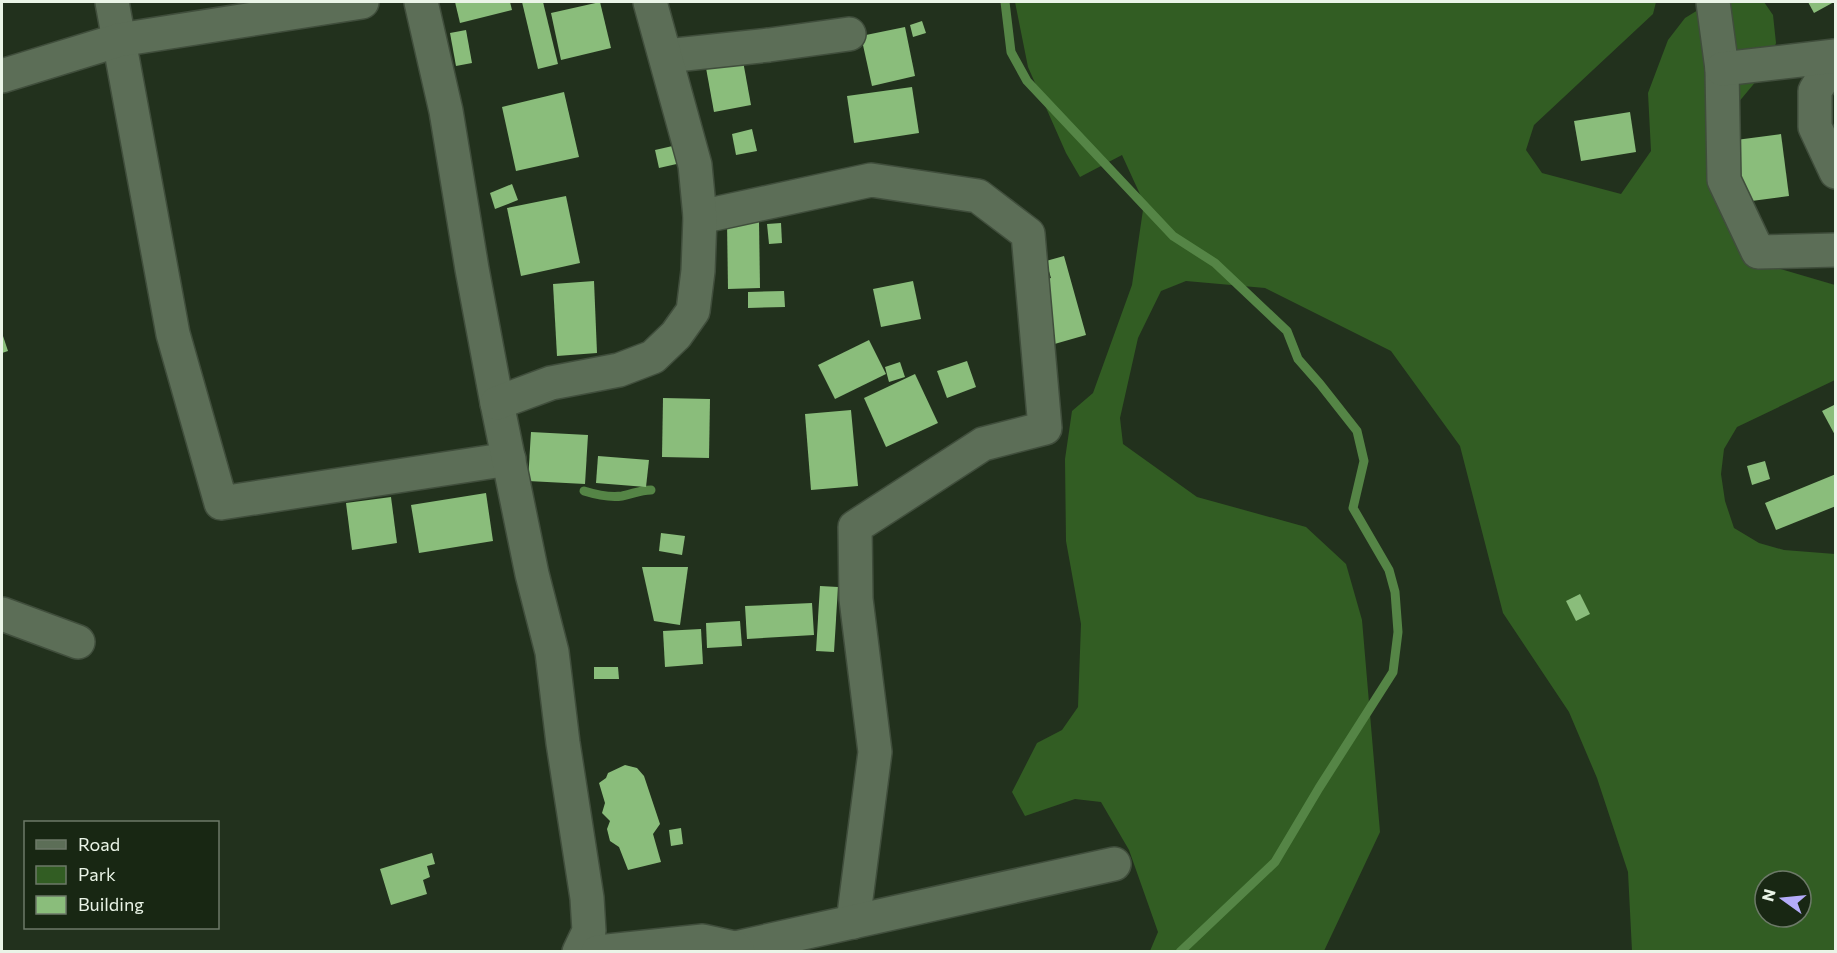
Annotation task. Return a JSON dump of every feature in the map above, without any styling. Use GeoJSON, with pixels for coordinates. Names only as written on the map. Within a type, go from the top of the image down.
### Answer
{"type":"FeatureCollection","features":[{"type":"Feature","properties":{"kind":"street"},"geometry":{"type":"LineString","coordinates":[[112,2],[173,334],[220,503],[509,459]]}},
{"type":"Feature","properties":{"kind":"street"},"geometry":{"type":"LineString","coordinates":[[2,76],[119,40],[362,2]]}},
{"type":"Feature","properties":{"kind":"street"},"geometry":{"type":"LineString","coordinates":[[421,2],[446,111],[497,403],[532,574],[552,652],[563,743],[587,898],[589,931],[579,951]]}},
{"type":"Feature","properties":{"kind":"street"},"geometry":{"type":"LineString","coordinates":[[497,403],[551,383],[619,370],[653,357],[676,335],[693,310],[698,271],[700,217],[696,165],[651,2]]}},
{"type":"Feature","properties":{"kind":"street"},"geometry":{"type":"LineString","coordinates":[[1713,2],[1722,69],[1724,180],[1758,252],[1836,250]]}},
{"type":"Feature","properties":{"kind":"street"},"geometry":{"type":"LineString","coordinates":[[666,56],[849,34]]}},
{"type":"Feature","properties":{"kind":"street"},"geometry":{"type":"LineString","coordinates":[[1722,69],[1835,56]]}},
{"type":"Feature","properties":{"kind":"street"},"geometry":{"type":"LineString","coordinates":[[1835,56],[1815,91],[1815,127],[1836,172]]}},
{"type":"Feature","properties":{"kind":"street"},"geometry":{"type":"LineString","coordinates":[[700,217],[871,180],[978,196],[1028,234],[1044,428],[983,444],[855,527],[856,600],[875,752],[853,922]]}},
{"type":"Feature","properties":{"kind":"street"},"geometry":{"type":"LineString","coordinates":[[2,614],[78,642]]}},
{"type":"Feature","properties":{"kind":"street"},"geometry":{"type":"LineString","coordinates":[[598,951],[703,940],[736,950],[1114,864]]}},
{"type":"Feature","properties":{"kind":"green space"},"geometry":{"type":"Polygon","coordinates":[[[1015,2],[1656,2],[1653,14],[1534,125],[1526,150],[1542,173],[1621,194],[1651,151],[1648,93],[1668,40],[1685,18],[1711,2],[1764,2],[1773,15],[1776,43],[1767,68],[1713,133],[1708,186],[1734,231],[1774,267],[1835,285],[1835,380],[1737,427],[1724,449],[1721,474],[1725,501],[1734,528],[1759,543],[1784,550],[1835,554],[1835,951],[1632,951],[1628,872],[1597,778],[1569,712],[1503,613],[1460,446],[1391,351],[1265,288],[1186,281],[1161,291],[1138,338],[1120,418],[1123,444],[1197,497],[1306,527],[1346,564],[1362,620],[1380,832],[1324,951],[1150,951],[1158,932],[1129,850],[1101,802],[1075,799],[1025,816],[1012,792],[1037,743],[1062,730],[1078,707],[1081,624],[1066,541],[1065,459],[1072,411],[1093,393],[1132,285],[1144,203],[1122,155],[1080,177],[1066,153],[1028,67],[1015,2]]]}},
{"type":"Feature","properties":{"kind":"building"},"geometry":{"type":"Polygon","coordinates":[[[455,2],[510,2],[512,10],[460,23],[455,2]]]}},
{"type":"Feature","properties":{"kind":"building"},"geometry":{"type":"Polygon","coordinates":[[[522,2],[543,2],[558,64],[538,69],[522,2]]]}},
{"type":"Feature","properties":{"kind":"building"},"geometry":{"type":"Polygon","coordinates":[[[600,2],[611,48],[561,60],[551,13],[600,2]]]}},
{"type":"Feature","properties":{"kind":"building"},"geometry":{"type":"Polygon","coordinates":[[[1808,2],[1834,2],[1814,13],[1808,2]]]}},
{"type":"Feature","properties":{"kind":"building"},"geometry":{"type":"Polygon","coordinates":[[[922,21],[926,33],[913,37],[910,25],[922,21]]]}},
{"type":"Feature","properties":{"kind":"building"},"geometry":{"type":"Polygon","coordinates":[[[905,27],[915,76],[872,86],[861,36],[905,27]]]}},
{"type":"Feature","properties":{"kind":"building"},"geometry":{"type":"Polygon","coordinates":[[[466,30],[472,63],[456,66],[450,33],[466,30]]]}},
{"type":"Feature","properties":{"kind":"building"},"geometry":{"type":"Polygon","coordinates":[[[743,61],[751,105],[714,112],[706,68],[743,61]]]}},
{"type":"Feature","properties":{"kind":"building"},"geometry":{"type":"Polygon","coordinates":[[[912,87],[919,133],[854,143],[847,96],[912,87]]]}},
{"type":"Feature","properties":{"kind":"building"},"geometry":{"type":"Polygon","coordinates":[[[564,92],[579,157],[516,171],[502,107],[564,92]]]}},
{"type":"Feature","properties":{"kind":"building"},"geometry":{"type":"Polygon","coordinates":[[[1630,112],[1636,152],[1581,161],[1574,121],[1630,112]]]}},
{"type":"Feature","properties":{"kind":"building"},"geometry":{"type":"Polygon","coordinates":[[[752,129],[757,151],[736,155],[732,134],[752,129]]]}},
{"type":"Feature","properties":{"kind":"building"},"geometry":{"type":"Polygon","coordinates":[[[1781,134],[1789,196],[1744,202],[1736,140],[1781,134]]]}},
{"type":"Feature","properties":{"kind":"building"},"geometry":{"type":"Polygon","coordinates":[[[677,145],[681,163],[659,168],[655,150],[677,145]]]}},
{"type":"Feature","properties":{"kind":"building"},"geometry":{"type":"Polygon","coordinates":[[[512,184],[518,200],[495,209],[490,193],[512,184]]]}},
{"type":"Feature","properties":{"kind":"building"},"geometry":{"type":"Polygon","coordinates":[[[566,196],[580,263],[521,276],[507,208],[566,196]]]}},
{"type":"Feature","properties":{"kind":"building"},"geometry":{"type":"Polygon","coordinates":[[[759,221],[760,288],[728,289],[727,222],[759,221]]]}},
{"type":"Feature","properties":{"kind":"building"},"geometry":{"type":"Polygon","coordinates":[[[781,223],[782,243],[769,244],[767,224],[781,223]]]}},
{"type":"Feature","properties":{"kind":"building"},"geometry":{"type":"Polygon","coordinates":[[[1064,256],[1086,335],[1051,345],[1034,282],[1051,278],[1046,261],[1064,256]]]}},
{"type":"Feature","properties":{"kind":"building"},"geometry":{"type":"Polygon","coordinates":[[[594,281],[597,353],[557,356],[553,284],[594,281]]]}},
{"type":"Feature","properties":{"kind":"building"},"geometry":{"type":"Polygon","coordinates":[[[913,281],[921,319],[881,327],[873,289],[913,281]]]}},
{"type":"Feature","properties":{"kind":"building"},"geometry":{"type":"Polygon","coordinates":[[[784,291],[785,307],[748,308],[748,292],[784,291]]]}},
{"type":"Feature","properties":{"kind":"building"},"geometry":{"type":"Polygon","coordinates":[[[2,333],[8,351],[2,353],[2,333]]]}},
{"type":"Feature","properties":{"kind":"building"},"geometry":{"type":"Polygon","coordinates":[[[869,340],[886,374],[835,399],[818,365],[869,340]]]}},
{"type":"Feature","properties":{"kind":"building"},"geometry":{"type":"Polygon","coordinates":[[[967,361],[976,387],[947,398],[937,371],[967,361]]]}},
{"type":"Feature","properties":{"kind":"building"},"geometry":{"type":"Polygon","coordinates":[[[900,362],[905,377],[889,382],[885,367],[900,362]]]}},
{"type":"Feature","properties":{"kind":"building"},"geometry":{"type":"Polygon","coordinates":[[[915,374],[938,423],[886,447],[864,398],[915,374]]]}},
{"type":"Feature","properties":{"kind":"building"},"geometry":{"type":"Polygon","coordinates":[[[663,398],[710,399],[709,458],[662,457],[663,398]]]}},
{"type":"Feature","properties":{"kind":"building"},"geometry":{"type":"Polygon","coordinates":[[[1836,404],[1836,437],[1822,411],[1836,404]]]}},
{"type":"Feature","properties":{"kind":"building"},"geometry":{"type":"Polygon","coordinates":[[[851,410],[858,486],[811,490],[805,414],[851,410]]]}},
{"type":"Feature","properties":{"kind":"building"},"geometry":{"type":"Polygon","coordinates":[[[531,432],[588,435],[585,484],[528,481],[531,432]]]}},
{"type":"Feature","properties":{"kind":"building"},"geometry":{"type":"Polygon","coordinates":[[[598,456],[649,460],[646,487],[596,483],[598,456]]]}},
{"type":"Feature","properties":{"kind":"building"},"geometry":{"type":"Polygon","coordinates":[[[1765,461],[1770,479],[1752,485],[1747,466],[1765,461]]]}},
{"type":"Feature","properties":{"kind":"building"},"geometry":{"type":"Polygon","coordinates":[[[1836,474],[1836,506],[1776,530],[1765,503],[1836,474]]]}},
{"type":"Feature","properties":{"kind":"building"},"geometry":{"type":"Polygon","coordinates":[[[486,493],[493,541],[419,553],[411,505],[486,493]]]}},
{"type":"Feature","properties":{"kind":"building"},"geometry":{"type":"Polygon","coordinates":[[[391,497],[397,543],[352,550],[346,503],[391,497]]]}},
{"type":"Feature","properties":{"kind":"building"},"geometry":{"type":"Polygon","coordinates":[[[661,533],[685,536],[682,555],[659,551],[661,533]]]}},
{"type":"Feature","properties":{"kind":"building"},"geometry":{"type":"Polygon","coordinates":[[[642,567],[688,567],[680,625],[654,621],[642,567]]]}},
{"type":"Feature","properties":{"kind":"building"},"geometry":{"type":"Polygon","coordinates":[[[820,586],[838,587],[834,652],[816,651],[820,586]]]}},
{"type":"Feature","properties":{"kind":"building"},"geometry":{"type":"Polygon","coordinates":[[[1580,594],[1590,614],[1576,621],[1566,601],[1580,594]]]}},
{"type":"Feature","properties":{"kind":"building"},"geometry":{"type":"Polygon","coordinates":[[[812,603],[814,635],[747,639],[745,606],[812,603]]]}},
{"type":"Feature","properties":{"kind":"building"},"geometry":{"type":"Polygon","coordinates":[[[740,621],[742,646],[707,648],[706,623],[740,621]]]}},
{"type":"Feature","properties":{"kind":"building"},"geometry":{"type":"Polygon","coordinates":[[[701,629],[703,664],[665,667],[663,631],[701,629]]]}},
{"type":"Feature","properties":{"kind":"building"},"geometry":{"type":"Polygon","coordinates":[[[594,667],[618,667],[619,679],[594,679],[594,667]]]}},
{"type":"Feature","properties":{"kind":"building"},"geometry":{"type":"Polygon","coordinates":[[[625,765],[637,768],[644,776],[660,824],[653,834],[661,862],[628,870],[619,847],[610,841],[607,829],[610,821],[602,813],[605,803],[599,783],[606,778],[608,773],[625,765]]]}},
{"type":"Feature","properties":{"kind":"building"},"geometry":{"type":"Polygon","coordinates":[[[681,828],[683,844],[671,846],[669,830],[681,828]]]}},
{"type":"Feature","properties":{"kind":"building"},"geometry":{"type":"Polygon","coordinates":[[[432,853],[435,864],[427,866],[430,877],[423,880],[427,894],[391,905],[380,869],[432,853]]]}},
{"type":"Feature","properties":{"kind":"waterway"},"geometry":{"type":"LineString","coordinates":[[1005,2],[1011,52],[1027,81],[1173,236],[1215,263],[1287,331],[1298,359],[1357,431],[1364,461],[1353,508],[1389,570],[1395,592],[1398,632],[1393,672],[1275,862],[1180,952]]}},
{"type":"Feature","properties":{"kind":"waterway"},"geometry":{"type":"LineString","coordinates":[[584,491],[612,497],[651,490]]}}]}
